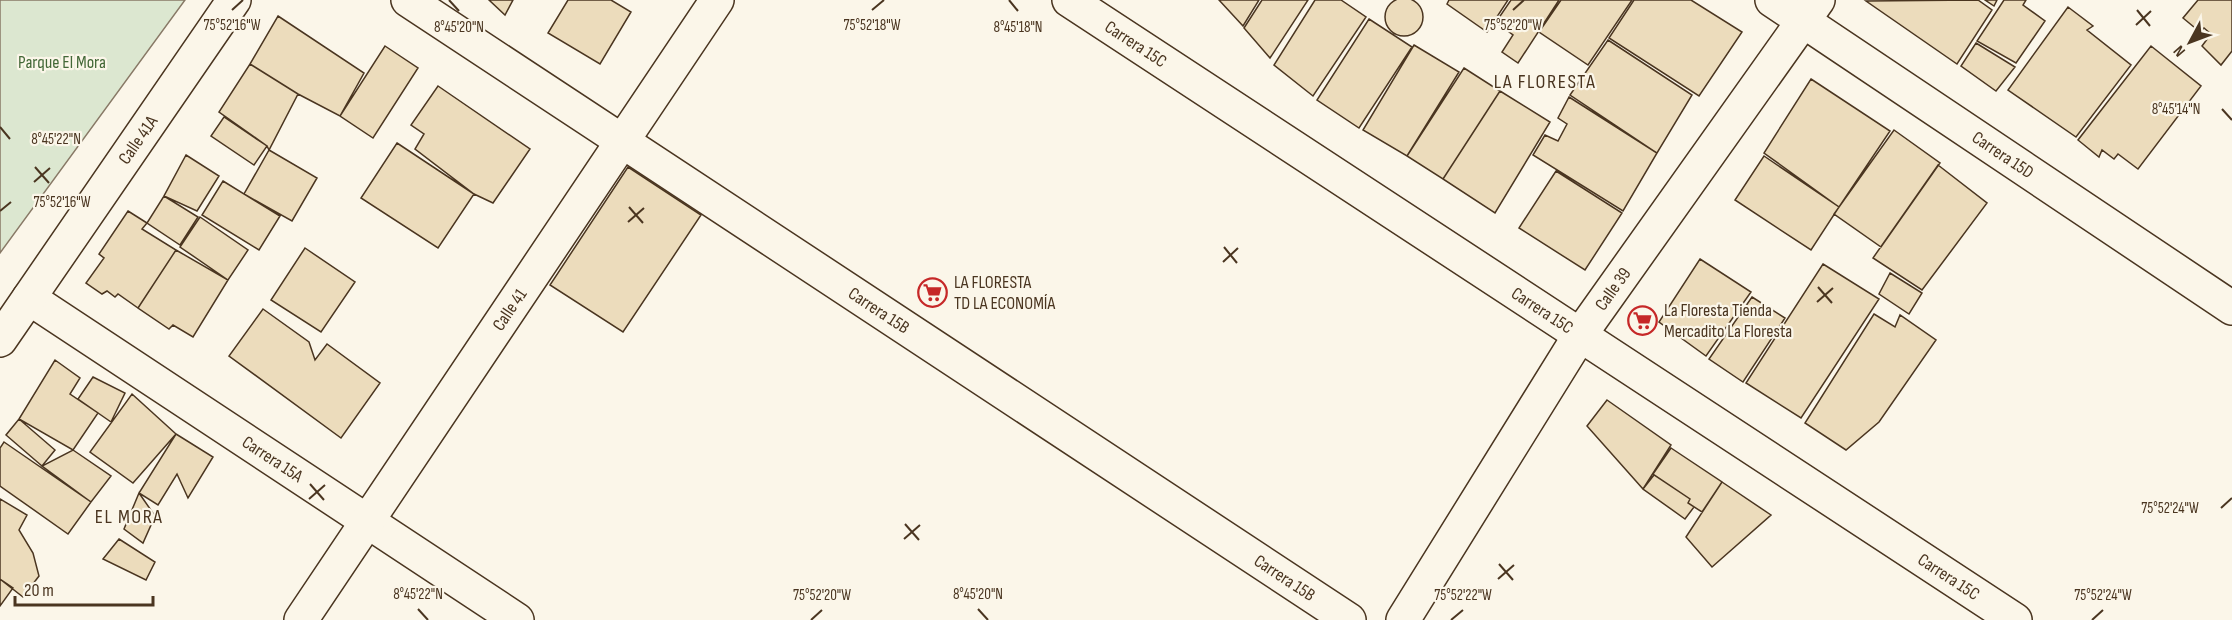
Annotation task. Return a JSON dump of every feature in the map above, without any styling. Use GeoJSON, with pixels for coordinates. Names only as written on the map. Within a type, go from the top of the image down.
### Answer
{"type":"FeatureCollection","features":[{"type":"Feature","properties":{"kind":"street","name":"Calle 41A"},"geometry":{"type":"LineString","coordinates":[[0,340],[234,0]]}},
{"type":"Feature","properties":{"kind":"street","name":"Carrera 15B"},"geometry":{"type":"LineString","coordinates":[[408,0],[1349,620]]}},
{"type":"Feature","properties":{"kind":"street","name":"Calle 41"},"geometry":{"type":"LineString","coordinates":[[301,620],[717,0]]}},
{"type":"Feature","properties":{"kind":"street","name":"Carrera 15C"},"geometry":{"type":"LineString","coordinates":[[1069,0],[2016,620]]}},
{"type":"Feature","properties":{"kind":"street","name":"Carrera 15D"},"geometry":{"type":"LineString","coordinates":[[1772,0],[1811,11],[2232,308]]}},
{"type":"Feature","properties":{"kind":"street","name":"Calle 39"},"geometry":{"type":"LineString","coordinates":[[1403,620],[1580,335],[1811,11]]}},
{"type":"Feature","properties":{"kind":"street","name":"Carrera 15A"},"geometry":{"type":"LineString","coordinates":[[29,298],[517,620]]}},
{"type":"Feature","properties":{"kind":"green space","name":"Parque El Mora"},"geometry":{"type":"Polygon","coordinates":[[[0,0],[185,0],[0,253],[0,0]]]}},
{"type":"Feature","properties":{"kind":"building"},"geometry":{"type":"Polygon","coordinates":[[[1404,-2],[1418,3],[1423,17],[1418,31],[1404,36],[1390,31],[1385,17],[1390,3],[1404,-2]]]}},
{"type":"Feature","properties":{"kind":"building"},"geometry":{"type":"Polygon","coordinates":[[[489,0],[513,0],[505,15],[489,0]]]}},
{"type":"Feature","properties":{"kind":"building"},"geometry":{"type":"Polygon","coordinates":[[[568,0],[611,0],[631,12],[600,64],[548,33],[568,0]]]}},
{"type":"Feature","properties":{"kind":"building"},"geometry":{"type":"Polygon","coordinates":[[[1219,0],[1259,0],[1243,26],[1219,0]]]}},
{"type":"Feature","properties":{"kind":"building"},"geometry":{"type":"Polygon","coordinates":[[[1262,0],[1308,0],[1270,58],[1244,28],[1262,0]]]}},
{"type":"Feature","properties":{"kind":"building"},"geometry":{"type":"Polygon","coordinates":[[[1315,0],[1341,0],[1366,17],[1313,96],[1274,65],[1315,0]]]}},
{"type":"Feature","properties":{"kind":"building"},"geometry":{"type":"Polygon","coordinates":[[[1449,0],[1508,0],[1487,32],[1447,4],[1449,0]]]}},
{"type":"Feature","properties":{"kind":"building"},"geometry":{"type":"Polygon","coordinates":[[[1511,0],[1559,0],[1518,63],[1502,52],[1513,35],[1496,22],[1511,0]]]}},
{"type":"Feature","properties":{"kind":"building"},"geometry":{"type":"Polygon","coordinates":[[[1561,0],[1632,0],[1588,65],[1539,32],[1561,0]]]}},
{"type":"Feature","properties":{"kind":"building"},"geometry":{"type":"Polygon","coordinates":[[[1634,0],[1691,0],[1742,32],[1699,96],[1609,38],[1634,0]]]}},
{"type":"Feature","properties":{"kind":"building"},"geometry":{"type":"Polygon","coordinates":[[[1978,0],[1992,10],[1957,64],[1866,1],[1978,0]]]}},
{"type":"Feature","properties":{"kind":"building"},"geometry":{"type":"Polygon","coordinates":[[[1985,0],[1997,0],[1994,6],[1985,0]]]}},
{"type":"Feature","properties":{"kind":"building"},"geometry":{"type":"Polygon","coordinates":[[[2004,0],[2026,0],[2023,5],[2045,21],[2016,63],[1977,41],[2004,0]]]}},
{"type":"Feature","properties":{"kind":"building"},"geometry":{"type":"Polygon","coordinates":[[[2198,0],[2232,0],[2232,51],[2221,65],[2202,46],[2211,34],[2204,28],[2200,32],[2183,18],[2198,0]]]}},
{"type":"Feature","properties":{"kind":"building"},"geometry":{"type":"Polygon","coordinates":[[[2068,7],[2093,26],[2087,30],[2131,65],[2076,137],[2008,90],[2068,7]]]}},
{"type":"Feature","properties":{"kind":"building"},"geometry":{"type":"Polygon","coordinates":[[[278,16],[364,73],[340,116],[298,94],[250,64],[278,16]]]}},
{"type":"Feature","properties":{"kind":"building"},"geometry":{"type":"Polygon","coordinates":[[[1369,19],[1412,47],[1359,128],[1317,100],[1369,19]]]}},
{"type":"Feature","properties":{"kind":"building"},"geometry":{"type":"Polygon","coordinates":[[[1608,40],[1692,95],[1657,153],[1570,95],[1608,40]]]}},
{"type":"Feature","properties":{"kind":"building"},"geometry":{"type":"Polygon","coordinates":[[[1976,43],[2015,67],[1996,91],[1961,66],[1976,43]]]}},
{"type":"Feature","properties":{"kind":"building"},"geometry":{"type":"Polygon","coordinates":[[[1414,45],[1459,72],[1407,156],[1363,130],[1414,45]]]}},
{"type":"Feature","properties":{"kind":"building"},"geometry":{"type":"Polygon","coordinates":[[[385,46],[418,68],[373,138],[340,116],[385,46]]]}},
{"type":"Feature","properties":{"kind":"building"},"geometry":{"type":"Polygon","coordinates":[[[2151,46],[2201,86],[2138,169],[2118,154],[2114,159],[2102,150],[2099,157],[2078,140],[2151,46]]]}},
{"type":"Feature","properties":{"kind":"building"},"geometry":{"type":"Polygon","coordinates":[[[250,64],[298,94],[269,150],[267,146],[219,112],[250,64]]]}},
{"type":"Feature","properties":{"kind":"building"},"geometry":{"type":"Polygon","coordinates":[[[1464,68],[1500,91],[1443,179],[1407,156],[1464,68]]]}},
{"type":"Feature","properties":{"kind":"building"},"geometry":{"type":"Polygon","coordinates":[[[1811,79],[1890,131],[1839,207],[1764,153],[1811,79]]]}},
{"type":"Feature","properties":{"kind":"building"},"geometry":{"type":"Polygon","coordinates":[[[438,86],[530,149],[493,203],[474,194],[415,149],[424,134],[411,125],[438,86]]]}},
{"type":"Feature","properties":{"kind":"building"},"geometry":{"type":"Polygon","coordinates":[[[1500,91],[1550,122],[1495,213],[1443,179],[1500,91]]]}},
{"type":"Feature","properties":{"kind":"building"},"geometry":{"type":"Polygon","coordinates":[[[1569,97],[1657,153],[1623,211],[1533,155],[1545,135],[1558,141],[1567,124],[1558,118],[1569,97]]]}},
{"type":"Feature","properties":{"kind":"building"},"geometry":{"type":"Polygon","coordinates":[[[224,117],[267,146],[254,165],[211,136],[224,117]]]}},
{"type":"Feature","properties":{"kind":"building"},"geometry":{"type":"Polygon","coordinates":[[[1894,130],[1940,163],[1881,247],[1834,214],[1894,130]]]}},
{"type":"Feature","properties":{"kind":"building"},"geometry":{"type":"Polygon","coordinates":[[[397,143],[474,194],[438,248],[361,198],[397,143]]]}},
{"type":"Feature","properties":{"kind":"building"},"geometry":{"type":"Polygon","coordinates":[[[269,150],[317,178],[292,221],[244,194],[269,150]]]}},
{"type":"Feature","properties":{"kind":"building"},"geometry":{"type":"Polygon","coordinates":[[[186,155],[219,176],[197,211],[164,196],[186,155]]]}},
{"type":"Feature","properties":{"kind":"building"},"geometry":{"type":"Polygon","coordinates":[[[1764,156],[1839,207],[1811,250],[1735,200],[1764,156]]]}},
{"type":"Feature","properties":{"kind":"building"},"geometry":{"type":"Polygon","coordinates":[[[1938,165],[1987,203],[1922,290],[1873,258],[1938,165]]]}},
{"type":"Feature","properties":{"kind":"building"},"geometry":{"type":"Polygon","coordinates":[[[628,167],[701,215],[623,332],[550,285],[628,167]]]}},
{"type":"Feature","properties":{"kind":"building"},"geometry":{"type":"Polygon","coordinates":[[[1556,171],[1622,213],[1585,270],[1519,228],[1556,171]]]}},
{"type":"Feature","properties":{"kind":"building"},"geometry":{"type":"Polygon","coordinates":[[[223,181],[280,216],[259,250],[202,215],[223,181]]]}},
{"type":"Feature","properties":{"kind":"building"},"geometry":{"type":"Polygon","coordinates":[[[164,196],[198,217],[180,245],[147,223],[164,196]]]}},
{"type":"Feature","properties":{"kind":"building"},"geometry":{"type":"Polygon","coordinates":[[[128,211],[147,223],[142,229],[176,250],[138,308],[118,294],[115,297],[107,291],[102,294],[86,283],[104,258],[99,254],[128,211]]]}},
{"type":"Feature","properties":{"kind":"building"},"geometry":{"type":"Polygon","coordinates":[[[200,217],[248,250],[228,280],[180,247],[200,217]]]}},
{"type":"Feature","properties":{"kind":"building"},"geometry":{"type":"Polygon","coordinates":[[[305,248],[355,282],[321,332],[271,300],[305,248]]]}},
{"type":"Feature","properties":{"kind":"building"},"geometry":{"type":"Polygon","coordinates":[[[176,250],[228,280],[193,337],[173,325],[169,329],[138,308],[176,250]]]}},
{"type":"Feature","properties":{"kind":"building"},"geometry":{"type":"Polygon","coordinates":[[[1700,259],[1751,292],[1706,356],[1659,322],[1700,259]]]}},
{"type":"Feature","properties":{"kind":"building"},"geometry":{"type":"Polygon","coordinates":[[[1823,264],[1879,299],[1801,418],[1746,383],[1823,264]]]}},
{"type":"Feature","properties":{"kind":"building"},"geometry":{"type":"Polygon","coordinates":[[[1890,273],[1922,293],[1909,314],[1879,294],[1890,273]]]}},
{"type":"Feature","properties":{"kind":"building"},"geometry":{"type":"Polygon","coordinates":[[[1752,297],[1785,318],[1743,382],[1709,359],[1752,297]]]}},
{"type":"Feature","properties":{"kind":"building"},"geometry":{"type":"Polygon","coordinates":[[[263,309],[309,342],[315,360],[327,344],[380,383],[341,438],[229,356],[263,309]]]}},
{"type":"Feature","properties":{"kind":"building"},"geometry":{"type":"Polygon","coordinates":[[[1874,314],[1895,327],[1900,315],[1936,340],[1879,422],[1846,450],[1805,423],[1874,314]]]}},
{"type":"Feature","properties":{"kind":"building"},"geometry":{"type":"Polygon","coordinates":[[[55,360],[80,378],[70,394],[98,413],[73,450],[19,419],[55,360]]]}},
{"type":"Feature","properties":{"kind":"building"},"geometry":{"type":"Polygon","coordinates":[[[93,377],[125,393],[111,422],[78,399],[93,377]]]}},
{"type":"Feature","properties":{"kind":"building"},"geometry":{"type":"Polygon","coordinates":[[[132,394],[176,434],[133,483],[90,452],[132,394]]]}},
{"type":"Feature","properties":{"kind":"building"},"geometry":{"type":"Polygon","coordinates":[[[1607,400],[1671,445],[1643,489],[1587,426],[1607,400]]]}},
{"type":"Feature","properties":{"kind":"building"},"geometry":{"type":"Polygon","coordinates":[[[19,419],[55,450],[42,466],[6,435],[19,419]]]}},
{"type":"Feature","properties":{"kind":"building"},"geometry":{"type":"Polygon","coordinates":[[[176,434],[213,457],[188,498],[177,474],[158,505],[139,493],[176,434]]]}},
{"type":"Feature","properties":{"kind":"building"},"geometry":{"type":"Polygon","coordinates":[[[4,442],[91,502],[68,534],[0,486],[0,448],[4,442]]]}},
{"type":"Feature","properties":{"kind":"building"},"geometry":{"type":"Polygon","coordinates":[[[1671,448],[1722,482],[1702,512],[1688,503],[1690,499],[1653,474],[1671,448]]]}},
{"type":"Feature","properties":{"kind":"building"},"geometry":{"type":"Polygon","coordinates":[[[73,450],[111,476],[91,502],[42,466],[73,450]]]}},
{"type":"Feature","properties":{"kind":"building"},"geometry":{"type":"Polygon","coordinates":[[[1654,475],[1690,499],[1688,503],[1694,507],[1685,519],[1643,489],[1654,475]]]}},
{"type":"Feature","properties":{"kind":"building"},"geometry":{"type":"Polygon","coordinates":[[[1722,482],[1771,515],[1712,567],[1686,537],[1722,482]]]}},
{"type":"Feature","properties":{"kind":"building"},"geometry":{"type":"Polygon","coordinates":[[[139,493],[155,516],[143,543],[124,529],[139,493]]]}},
{"type":"Feature","properties":{"kind":"building"},"geometry":{"type":"Polygon","coordinates":[[[0,499],[27,515],[19,530],[33,553],[39,576],[23,597],[0,579],[0,499]]]}},
{"type":"Feature","properties":{"kind":"building"},"geometry":{"type":"Polygon","coordinates":[[[119,539],[155,562],[146,580],[103,559],[119,539]]]}},
{"type":"Feature","properties":{"kind":"building"},"geometry":{"type":"Polygon","coordinates":[[[0,579],[13,588],[0,606],[0,579]]]}},
{"type":"Feature","properties":{"kind":"place","name":"LA FLORESTA TD LA ECONOMÍA"},"geometry":{"type":"Point","coordinates":[933,292]}},
{"type":"Feature","properties":{"kind":"place","name":"La Floresta Tienda Mercadito La Floresta"},"geometry":{"type":"Point","coordinates":[1643,320]}},
{"type":"Feature","properties":{"kind":"district","name":"LA FLORESTA"},"geometry":{"type":"Point","coordinates":[1545,82]}},
{"type":"Feature","properties":{"kind":"district","name":"EL MORA"},"geometry":{"type":"Point","coordinates":[129,517]}}]}
